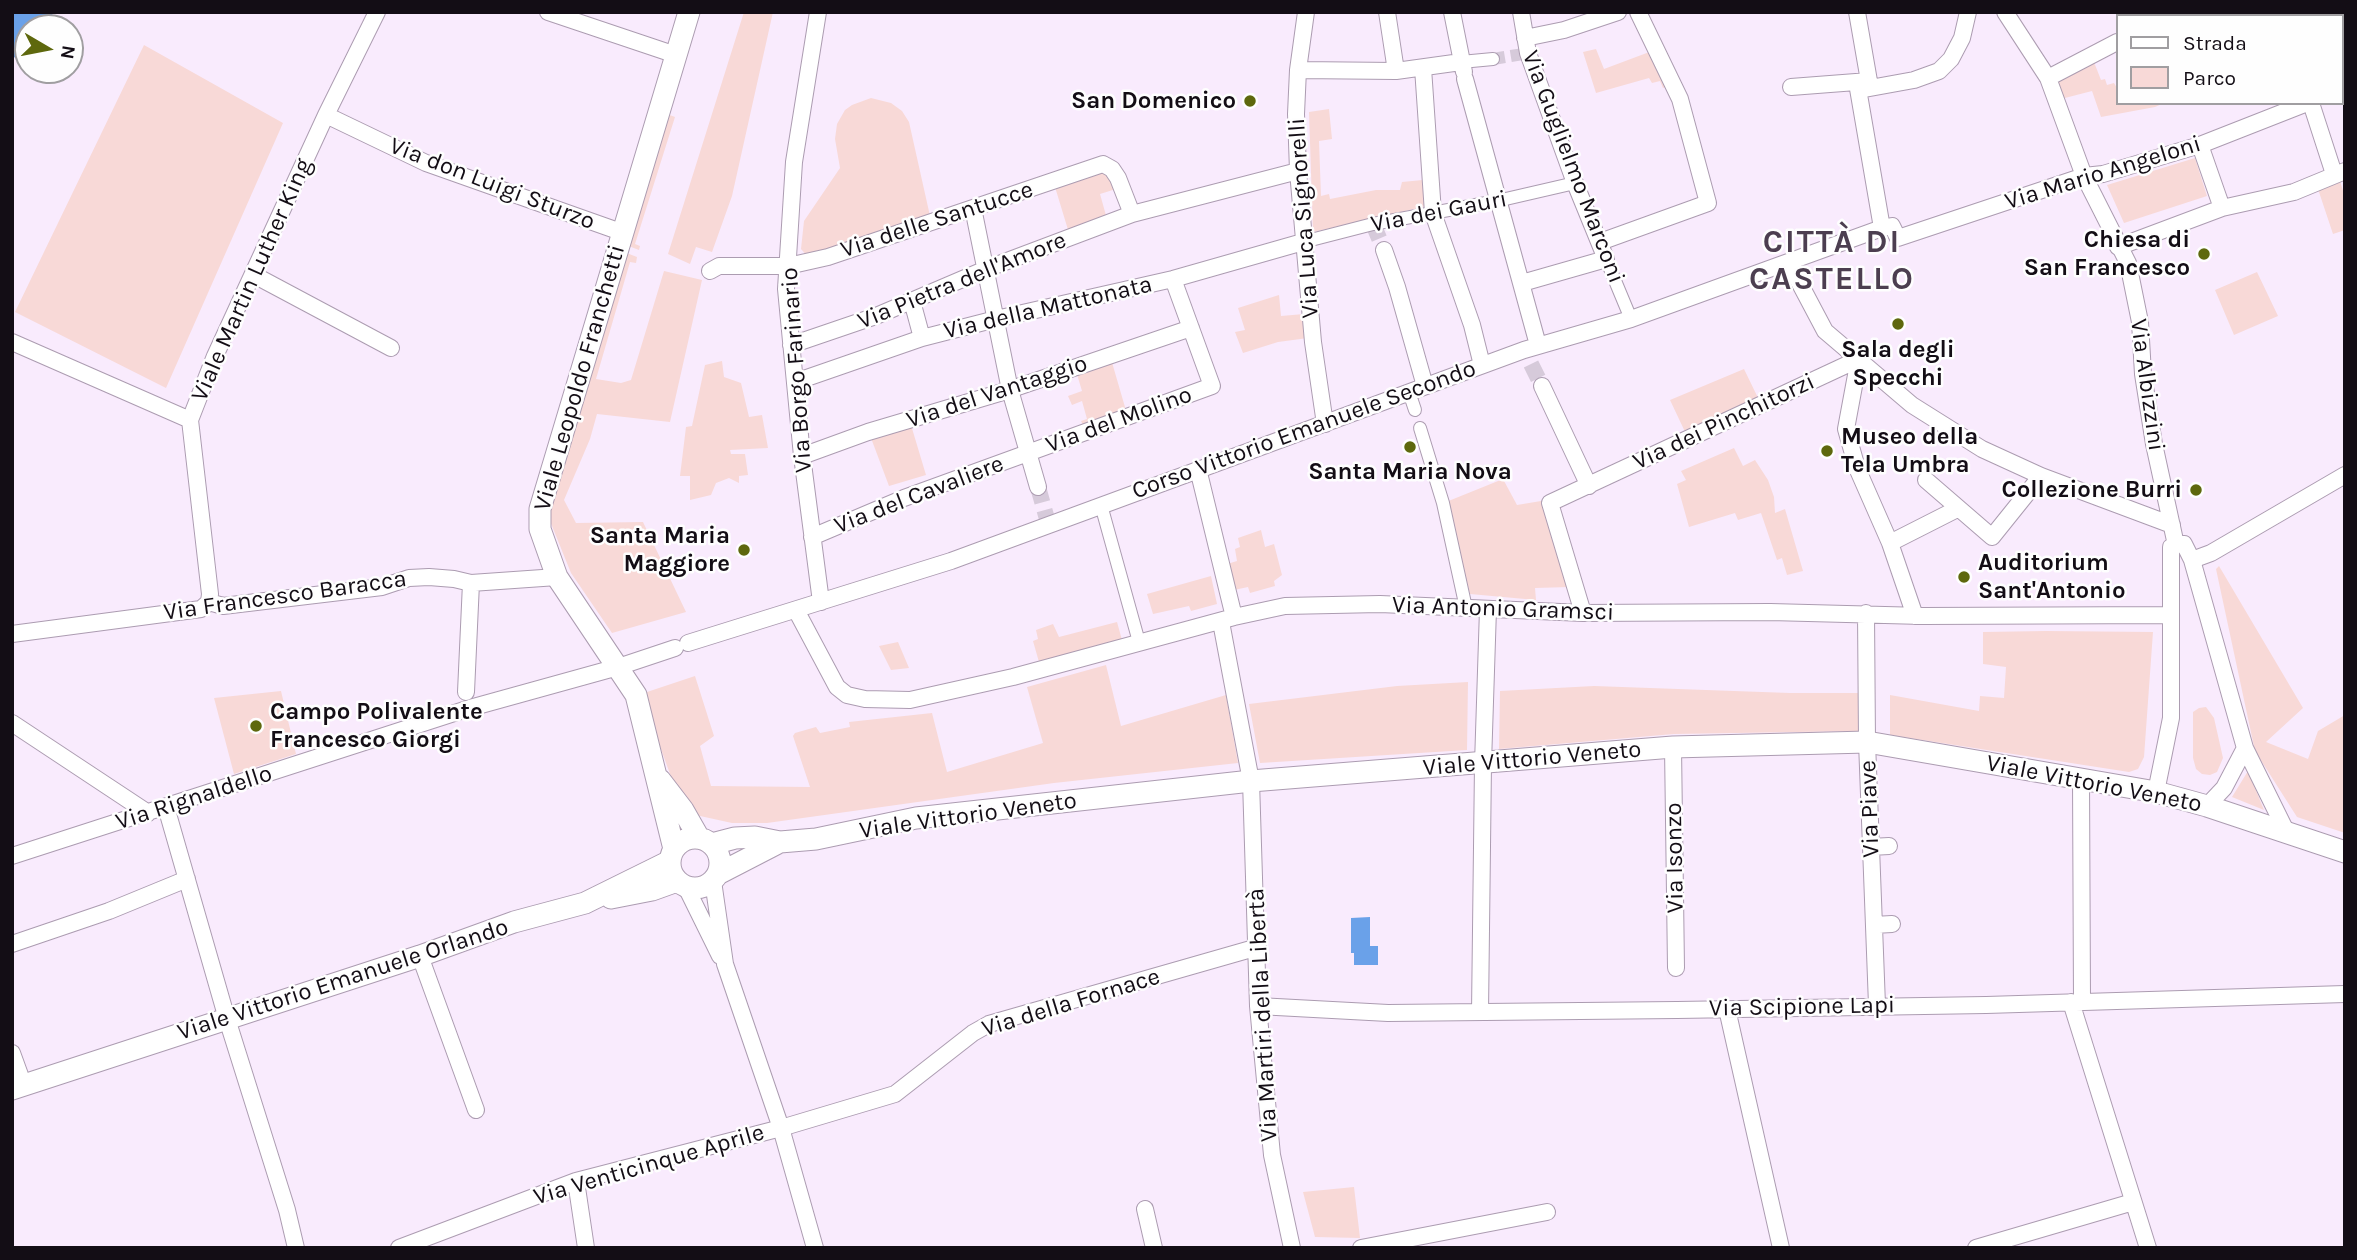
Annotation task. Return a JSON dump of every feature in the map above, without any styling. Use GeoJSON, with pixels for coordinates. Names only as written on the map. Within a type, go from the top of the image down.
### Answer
{"type":"FeatureCollection","features":[{"type":"Feature","properties":{"kind":"main road","name":"Viale Leopoldo Franchetti"},"geometry":{"type":"LineString","coordinates":[[672,855],[658,778],[636,695],[558,577],[540,529],[540,509],[689,12]]}},
{"type":"Feature","properties":{"kind":"main road","name":"Viale Vittorio Veneto"},"geometry":{"type":"LineString","coordinates":[[715,878],[780,842],[816,839],[916,818],[1251,781],[1673,747],[1867,742],[2156,792],[2345,852]]}},
{"type":"Feature","properties":{"kind":"main road"},"geometry":{"type":"LineString","coordinates":[[585,904],[682,884],[701,888],[715,878],[720,859],[658,778]]}},
{"type":"Feature","properties":{"kind":"main road"},"geometry":{"type":"LineString","coordinates":[[682,884],[670,868],[672,855],[685,840],[755,837],[780,842]]}},
{"type":"Feature","properties":{"kind":"main road","name":"Viale Vittorio Emanuele Orlando"},"geometry":{"type":"LineString","coordinates":[[18,1087],[420,956],[514,922],[585,904],[672,855]]}},
{"type":"Feature","properties":{"kind":"street","name":"Viale Martin Luther King"},"geometry":{"type":"LineString","coordinates":[[209,602],[211,594],[190,420],[215,356],[326,115],[377,12]]}},
{"type":"Feature","properties":{"kind":"street"},"geometry":{"type":"LineString","coordinates":[[548,12],[676,55]]}},
{"type":"Feature","properties":{"kind":"street","name":"Via Borgo Farinario"},"geometry":{"type":"LineString","coordinates":[[818,12],[794,162],[786,289],[802,456],[821,602]]}},
{"type":"Feature","properties":{"kind":"street","name":"Via Luca Signorelli"},"geometry":{"type":"LineString","coordinates":[[1306,12],[1298,70],[1298,171],[1313,342],[1325,424]]}},
{"type":"Feature","properties":{"kind":"street"},"geometry":{"type":"LineString","coordinates":[[1387,12],[1396,71]]}},
{"type":"Feature","properties":{"kind":"street"},"geometry":{"type":"LineString","coordinates":[[1452,12],[1463,71],[1522,284],[1531,353]]}},
{"type":"Feature","properties":{"kind":"street","name":"Via Guglielmo Marconi"},"geometry":{"type":"LineString","coordinates":[[1521,12],[1525,48],[1574,183],[1631,319]]}},
{"type":"Feature","properties":{"kind":"street"},"geometry":{"type":"LineString","coordinates":[[1525,48],[1564,30],[1618,12]]}},
{"type":"Feature","properties":{"kind":"street"},"geometry":{"type":"LineString","coordinates":[[1600,242],[1708,203],[1680,99],[1638,12]]}},
{"type":"Feature","properties":{"kind":"street"},"geometry":{"type":"LineString","coordinates":[[1857,12],[1869,81],[1858,86]]}},
{"type":"Feature","properties":{"kind":"street"},"geometry":{"type":"LineString","coordinates":[[1791,87],[1858,86],[1914,80],[1939,71],[1951,59],[1962,38],[1968,12]]}},
{"type":"Feature","properties":{"kind":"street","name":"Via Albizzini"},"geometry":{"type":"LineString","coordinates":[[2005,12],[2048,78],[2084,176],[2128,263],[2140,322],[2143,374],[2154,444],[2176,545]]}},
{"type":"Feature","properties":{"kind":"street"},"geometry":{"type":"LineString","coordinates":[[2048,78],[2116,43]]}},
{"type":"Feature","properties":{"kind":"street"},"geometry":{"type":"LineString","coordinates":[[1298,70],[1396,71],[1423,68],[1463,71],[1493,59]]}},
{"type":"Feature","properties":{"kind":"street"},"geometry":{"type":"LineString","coordinates":[[1423,68],[1433,213],[1472,326],[1482,365]]}},
{"type":"Feature","properties":{"kind":"street"},"geometry":{"type":"LineString","coordinates":[[1858,86],[1882,228]]}},
{"type":"Feature","properties":{"kind":"street","name":"Via Mario Angeloni"},"geometry":{"type":"LineString","coordinates":[[1882,228],[1892,226],[1898,238],[2084,176],[2103,174],[2200,145],[2304,105]]}},
{"type":"Feature","properties":{"kind":"street"},"geometry":{"type":"LineString","coordinates":[[2118,247],[2221,208],[2294,192],[2339,173],[2310,105]]}},
{"type":"Feature","properties":{"kind":"street","name":"Via don Luigi Sturzo"},"geometry":{"type":"LineString","coordinates":[[326,115],[426,163],[621,232]]}},
{"type":"Feature","properties":{"kind":"street"},"geometry":{"type":"LineString","coordinates":[[2200,145],[2221,208]]}},
{"type":"Feature","properties":{"kind":"street","name":"Via delle Santucce"},"geometry":{"type":"LineString","coordinates":[[710,271],[719,266],[788,266],[828,257],[970,205],[1103,164],[1112,169],[1118,178],[1132,214]]}},
{"type":"Feature","properties":{"kind":"street","name":"Via Pietra dell'Amore"},"geometry":{"type":"LineString","coordinates":[[791,345],[866,320],[986,269],[1132,214],[1298,171]]}},
{"type":"Feature","properties":{"kind":"street","name":"Via dei Gauri"},"geometry":{"type":"LineString","coordinates":[[1303,242],[1373,224],[1497,201],[1574,183]]}},
{"type":"Feature","properties":{"kind":"street"},"geometry":{"type":"LineString","coordinates":[[970,205],[986,269],[1010,390],[1038,487]]}},
{"type":"Feature","properties":{"kind":"street","name":"Corso Vittorio Emanuele Secondo"},"geometry":{"type":"LineString","coordinates":[[681,645],[951,561],[1048,522],[1482,365],[1531,353],[1631,319],[1882,228]]}},
{"type":"Feature","properties":{"kind":"street","name":"Via della Mattonata"},"geometry":{"type":"LineString","coordinates":[[794,382],[922,338],[1173,279],[1303,242]]}},
{"type":"Feature","properties":{"kind":"street"},"geometry":{"type":"LineString","coordinates":[[1384,250],[1425,386]]}},
{"type":"Feature","properties":{"kind":"street"},"geometry":{"type":"LineString","coordinates":[[1522,284],[1606,259]]}},
{"type":"Feature","properties":{"kind":"street"},"geometry":{"type":"LineString","coordinates":[[1789,263],[1825,331],[1912,405],[1982,449],[2041,476],[2172,525]]}},
{"type":"Feature","properties":{"kind":"street"},"geometry":{"type":"LineString","coordinates":[[254,275],[391,348]]}},
{"type":"Feature","properties":{"kind":"street"},"geometry":{"type":"LineString","coordinates":[[1173,279],[1189,322]]}},
{"type":"Feature","properties":{"kind":"street"},"geometry":{"type":"LineString","coordinates":[[912,301],[922,338]]}},
{"type":"Feature","properties":{"kind":"street","name":"Via del Molino"},"geometry":{"type":"LineString","coordinates":[[1026,453],[1212,386],[1189,322]]}},
{"type":"Feature","properties":{"kind":"street","name":"Via del Vantaggio"},"geometry":{"type":"LineString","coordinates":[[802,456],[868,432],[1010,390],[1189,322]]}},
{"type":"Feature","properties":{"kind":"street"},"geometry":{"type":"LineString","coordinates":[[12,342],[190,420]]}},
{"type":"Feature","properties":{"kind":"street"},"geometry":{"type":"LineString","coordinates":[[1859,359],[1846,429],[1857,468],[1890,543],[1915,616]]}},
{"type":"Feature","properties":{"kind":"street","name":"Via dei Pinchitorzi"},"geometry":{"type":"LineString","coordinates":[[1583,613],[1550,503],[1859,359]]}},
{"type":"Feature","properties":{"kind":"street"},"geometry":{"type":"LineString","coordinates":[[1542,386],[1589,486]]}},
{"type":"Feature","properties":{"kind":"street"},"geometry":{"type":"LineString","coordinates":[[1409,392],[1415,410]]}},
{"type":"Feature","properties":{"kind":"street"},"geometry":{"type":"LineString","coordinates":[[1420,428],[1443,503],[1466,608]]}},
{"type":"Feature","properties":{"kind":"street","name":"Via del Cavaliere"},"geometry":{"type":"LineString","coordinates":[[812,537],[885,506],[1026,453]]}},
{"type":"Feature","properties":{"kind":"street","name":"Via Martiri della Libertà"},"geometry":{"type":"LineString","coordinates":[[1198,469],[1227,619],[1251,781],[1258,1006],[1272,1155],[1292,1248]]}},
{"type":"Feature","properties":{"kind":"street"},"geometry":{"type":"LineString","coordinates":[[2192,560],[2211,553],[2345,475]]}},
{"type":"Feature","properties":{"kind":"street"},"geometry":{"type":"LineString","coordinates":[[1926,480],[1992,537],[2041,476]]}},
{"type":"Feature","properties":{"kind":"street"},"geometry":{"type":"LineString","coordinates":[[1101,505],[1139,642]]}},
{"type":"Feature","properties":{"kind":"street"},"geometry":{"type":"LineString","coordinates":[[1890,543],[1957,509]]}},
{"type":"Feature","properties":{"kind":"street"},"geometry":{"type":"LineString","coordinates":[[2156,792],[2171,718],[2171,547],[2184,544],[2192,560],[2245,748],[2288,835]]}},
{"type":"Feature","properties":{"kind":"street","name":"Via Francesco Baracca"},"geometry":{"type":"LineString","coordinates":[[12,634],[201,608],[209,602],[223,606],[382,587],[409,578],[454,579],[471,583],[558,577]]}},
{"type":"Feature","properties":{"kind":"street"},"geometry":{"type":"LineString","coordinates":[[466,692],[471,583]]}},
{"type":"Feature","properties":{"kind":"street","name":"Via Antonio Gramsci"},"geometry":{"type":"LineString","coordinates":[[796,610],[837,687],[847,695],[865,699],[910,700],[1013,677],[1284,606],[1380,604],[1583,613],[2171,615]]}},
{"type":"Feature","properties":{"kind":"street"},"geometry":{"type":"LineString","coordinates":[[1480,1012],[1488,609]]}},
{"type":"Feature","properties":{"kind":"street","name":"Via Piave"},"geometry":{"type":"LineString","coordinates":[[1866,613],[1867,742],[1877,1005]]}},
{"type":"Feature","properties":{"kind":"street","name":"Via Rignaldello"},"geometry":{"type":"LineString","coordinates":[[12,856],[470,708],[618,667],[681,645]]}},
{"type":"Feature","properties":{"kind":"street"},"geometry":{"type":"LineString","coordinates":[[12,723],[148,813]]}},
{"type":"Feature","properties":{"kind":"street","name":"Via Isonzo"},"geometry":{"type":"LineString","coordinates":[[1673,747],[1676,968]]}},
{"type":"Feature","properties":{"kind":"street"},"geometry":{"type":"LineString","coordinates":[[2207,806],[2224,788],[2245,748]]}},
{"type":"Feature","properties":{"kind":"street"},"geometry":{"type":"LineString","coordinates":[[2081,779],[2077,1002],[2148,1248]]}},
{"type":"Feature","properties":{"kind":"street"},"geometry":{"type":"LineString","coordinates":[[166,807],[227,1019],[287,1210],[296,1248]]}},
{"type":"Feature","properties":{"kind":"street"},"geometry":{"type":"LineString","coordinates":[[1871,847],[1889,846]]}},
{"type":"Feature","properties":{"kind":"street"},"geometry":{"type":"LineString","coordinates":[[715,878],[725,964]]}},
{"type":"Feature","properties":{"kind":"street"},"geometry":{"type":"LineString","coordinates":[[12,944],[109,911],[187,879]]}},
{"type":"Feature","properties":{"kind":"street"},"geometry":{"type":"LineString","coordinates":[[682,884],[725,964],[781,1128],[816,1248]]}},
{"type":"Feature","properties":{"kind":"street"},"geometry":{"type":"LineString","coordinates":[[1874,925],[1892,924]]}},
{"type":"Feature","properties":{"kind":"street","name":"Via della Fornace"},"geometry":{"type":"LineString","coordinates":[[781,1128],[895,1094],[973,1033],[989,1024],[1258,947]]}},
{"type":"Feature","properties":{"kind":"street"},"geometry":{"type":"LineString","coordinates":[[420,956],[476,1110]]}},
{"type":"Feature","properties":{"kind":"street","name":"Via Scipione Lapi"},"geometry":{"type":"LineString","coordinates":[[1258,1006],[1388,1013],[1480,1012],[2077,1002],[2345,994]]}},
{"type":"Feature","properties":{"kind":"street"},"geometry":{"type":"LineString","coordinates":[[1727,1009],[1782,1248]]}},
{"type":"Feature","properties":{"kind":"street"},"geometry":{"type":"LineString","coordinates":[[12,1053],[18,1087]]}},
{"type":"Feature","properties":{"kind":"street","name":"Via Venticinque Aprile"},"geometry":{"type":"LineString","coordinates":[[399,1248],[576,1181],[781,1128]]}},
{"type":"Feature","properties":{"kind":"street"},"geometry":{"type":"LineString","coordinates":[[576,1181],[586,1248]]}},
{"type":"Feature","properties":{"kind":"street"},"geometry":{"type":"LineString","coordinates":[[1976,1248],[2133,1202]]}},
{"type":"Feature","properties":{"kind":"street"},"geometry":{"type":"LineString","coordinates":[[1145,1209],[1154,1248]]}},
{"type":"Feature","properties":{"kind":"street"},"geometry":{"type":"LineString","coordinates":[[1361,1248],[1547,1212]]}},
{"type":"Feature","properties":{"kind":"green space"},"geometry":{"type":"Polygon","coordinates":[[[744,12],[773,12],[732,196],[712,252],[696,247],[690,264],[668,254],[744,12]]]}},
{"type":"Feature","properties":{"kind":"green space"},"geometry":{"type":"Polygon","coordinates":[[[144,45],[283,123],[166,388],[15,312],[144,45]]]}},
{"type":"Feature","properties":{"kind":"green space"},"geometry":{"type":"Polygon","coordinates":[[[1596,49],[1604,69],[1652,51],[1669,86],[1663,88],[1660,81],[1652,83],[1649,78],[1596,93],[1583,52],[1596,49]]]}},
{"type":"Feature","properties":{"kind":"green space"},"geometry":{"type":"Polygon","coordinates":[[[2092,57],[2101,80],[2105,79],[2107,85],[2114,83],[2116,86],[2116,105],[2160,105],[2101,117],[2092,91],[2061,99],[2052,78],[2092,57]]]}},
{"type":"Feature","properties":{"kind":"green space"},"geometry":{"type":"Polygon","coordinates":[[[871,98],[891,103],[902,111],[909,122],[930,216],[808,257],[801,249],[804,221],[840,168],[835,139],[837,124],[845,110],[871,98]]]}},
{"type":"Feature","properties":{"kind":"green space"},"geometry":{"type":"Polygon","coordinates":[[[1329,109],[1332,139],[1319,141],[1321,196],[1329,194],[1330,199],[1376,190],[1400,190],[1402,182],[1423,180],[1427,206],[1313,232],[1309,112],[1329,109]]]}},
{"type":"Feature","properties":{"kind":"green space"},"geometry":{"type":"Polygon","coordinates":[[[667,114],[675,117],[635,244],[640,246],[639,250],[626,245],[667,114]]]}},
{"type":"Feature","properties":{"kind":"green space"},"geometry":{"type":"Polygon","coordinates":[[[2195,158],[2207,196],[2124,223],[2107,185],[2195,158]]]}},
{"type":"Feature","properties":{"kind":"green space"},"geometry":{"type":"Polygon","coordinates":[[[1108,173],[1116,189],[1100,194],[1107,219],[1069,233],[1055,187],[1108,173]]]}},
{"type":"Feature","properties":{"kind":"green space"},"geometry":{"type":"Polygon","coordinates":[[[2339,178],[2345,197],[2345,230],[2333,234],[2317,186],[2339,178]]]}},
{"type":"Feature","properties":{"kind":"green space"},"geometry":{"type":"Polygon","coordinates":[[[624,252],[637,257],[636,263],[630,262],[596,379],[621,383],[631,380],[664,271],[702,280],[670,422],[597,414],[590,439],[564,500],[576,523],[643,522],[686,612],[612,633],[571,573],[550,521],[549,500],[624,252]]]}},
{"type":"Feature","properties":{"kind":"green space"},"geometry":{"type":"Polygon","coordinates":[[[2257,272],[2278,316],[2234,335],[2215,290],[2257,272]]]}},
{"type":"Feature","properties":{"kind":"green space"},"geometry":{"type":"Polygon","coordinates":[[[1279,295],[1281,316],[1304,314],[1308,338],[1278,342],[1243,353],[1235,332],[1245,330],[1238,308],[1279,295]]]}},
{"type":"Feature","properties":{"kind":"green space"},"geometry":{"type":"Polygon","coordinates":[[[1111,359],[1127,414],[1084,427],[1081,421],[1087,419],[1082,401],[1072,405],[1068,396],[1082,391],[1076,371],[1111,359]]]}},
{"type":"Feature","properties":{"kind":"green space"},"geometry":{"type":"Polygon","coordinates":[[[722,361],[724,377],[741,383],[749,417],[762,415],[768,448],[730,450],[731,454],[745,454],[748,475],[739,476],[739,483],[729,478],[716,483],[711,495],[690,500],[690,476],[680,476],[686,427],[692,426],[705,365],[722,361]]]}},
{"type":"Feature","properties":{"kind":"green space"},"geometry":{"type":"Polygon","coordinates":[[[1744,369],[1760,402],[1687,436],[1670,400],[1744,369]]]}},
{"type":"Feature","properties":{"kind":"green space"},"geometry":{"type":"Polygon","coordinates":[[[911,425],[926,475],[889,486],[871,438],[911,425]]]}},
{"type":"Feature","properties":{"kind":"green space"},"geometry":{"type":"Polygon","coordinates":[[[1734,448],[1743,466],[1755,460],[1768,480],[1774,497],[1775,513],[1785,509],[1803,571],[1787,575],[1782,558],[1777,560],[1761,513],[1738,520],[1735,513],[1689,527],[1677,484],[1686,480],[1681,471],[1734,448]]]}},
{"type":"Feature","properties":{"kind":"green space"},"geometry":{"type":"Polygon","coordinates":[[[1503,479],[1517,505],[1547,500],[1570,587],[1535,588],[1536,600],[1470,594],[1446,502],[1503,479]]]}},
{"type":"Feature","properties":{"kind":"green space"},"geometry":{"type":"Polygon","coordinates":[[[1261,530],[1265,547],[1274,544],[1282,575],[1274,581],[1275,586],[1250,593],[1248,587],[1234,590],[1227,564],[1237,561],[1235,549],[1240,547],[1238,538],[1261,530]]]}},
{"type":"Feature","properties":{"kind":"green space"},"geometry":{"type":"Polygon","coordinates":[[[2219,566],[2303,708],[2266,742],[2308,759],[2318,731],[2345,715],[2345,833],[2297,817],[2255,751],[2216,569],[2219,566]]]}},
{"type":"Feature","properties":{"kind":"green space"},"geometry":{"type":"Polygon","coordinates":[[[1211,576],[1217,604],[1191,611],[1189,606],[1153,614],[1147,594],[1211,576]]]}},
{"type":"Feature","properties":{"kind":"green space"},"geometry":{"type":"Polygon","coordinates":[[[1117,622],[1122,640],[1039,662],[1033,641],[1038,639],[1036,630],[1053,624],[1059,637],[1117,622]]]}},
{"type":"Feature","properties":{"kind":"green space"},"geometry":{"type":"Polygon","coordinates":[[[1983,632],[2153,632],[2144,757],[2138,769],[2129,772],[1890,735],[1890,695],[1979,711],[1980,696],[2004,698],[2006,667],[1983,664],[1983,632]]]}},
{"type":"Feature","properties":{"kind":"green space"},"geometry":{"type":"Polygon","coordinates":[[[898,642],[909,668],[891,670],[879,646],[898,642]]]}},
{"type":"Feature","properties":{"kind":"green space"},"geometry":{"type":"Polygon","coordinates":[[[1106,665],[1121,726],[1226,695],[1238,763],[1054,783],[767,823],[732,823],[691,814],[682,807],[641,694],[695,676],[714,736],[700,746],[711,786],[810,787],[793,736],[795,733],[816,727],[820,733],[850,727],[849,722],[932,713],[947,772],[1043,743],[1027,687],[1106,665]]]}},
{"type":"Feature","properties":{"kind":"green space"},"geometry":{"type":"Polygon","coordinates":[[[1468,682],[1467,750],[1260,763],[1249,704],[1397,686],[1468,682]]]}},
{"type":"Feature","properties":{"kind":"green space"},"geometry":{"type":"Polygon","coordinates":[[[1594,686],[1859,693],[1859,731],[1674,734],[1499,749],[1500,691],[1594,686]]]}},
{"type":"Feature","properties":{"kind":"green space","name":"Campo Polivalente Francesco Giorgi"},"geometry":{"type":"Polygon","coordinates":[[[281,691],[296,754],[234,774],[214,698],[281,691]]]}},
{"type":"Feature","properties":{"kind":"green space"},"geometry":{"type":"Polygon","coordinates":[[[2206,707],[2214,718],[2223,758],[2217,772],[2210,775],[2202,774],[2196,769],[2193,758],[2193,712],[2206,707]]]}},
{"type":"Feature","properties":{"kind":"green space"},"geometry":{"type":"Polygon","coordinates":[[[2248,771],[2264,810],[2232,797],[2248,771]]]}},
{"type":"Feature","properties":{"kind":"green space"},"geometry":{"type":"Polygon","coordinates":[[[1354,1187],[1360,1238],[1315,1237],[1303,1192],[1354,1187]]]}},
{"type":"Feature","properties":{"kind":"water"},"geometry":{"type":"Polygon","coordinates":[[[1370,917],[1370,946],[1378,946],[1378,965],[1354,965],[1354,953],[1351,953],[1351,918],[1370,917]]]}},
{"type":"Feature","properties":{"kind":"waterway"},"geometry":{"type":"LineString","coordinates":[[12,40],[35,12]]}},
{"type":"Feature","properties":{"kind":"tunnel"},"geometry":{"type":"LineString","coordinates":[[1493,59],[1523,54]]}},
{"type":"Feature","properties":{"kind":"tunnel"},"geometry":{"type":"LineString","coordinates":[[1373,224],[1384,250]]}},
{"type":"Feature","properties":{"kind":"tunnel"},"geometry":{"type":"LineString","coordinates":[[1531,364],[1542,386]]}},
{"type":"Feature","properties":{"kind":"tunnel"},"geometry":{"type":"LineString","coordinates":[[1038,487],[1047,519]]}},
{"type":"Feature","properties":{"kind":"place","name":"San Domenico"},"geometry":{"type":"Point","coordinates":[1250,101]}},
{"type":"Feature","properties":{"kind":"place","name":"Chiesa di San Francesco"},"geometry":{"type":"Point","coordinates":[2204,254]}},
{"type":"Feature","properties":{"kind":"place","name":"Sala degli Specchi"},"geometry":{"type":"Point","coordinates":[1898,324]}},
{"type":"Feature","properties":{"kind":"place","name":"Santa Maria Nova"},"geometry":{"type":"Point","coordinates":[1410,447]}},
{"type":"Feature","properties":{"kind":"place","name":"Museo della Tela Umbra"},"geometry":{"type":"Point","coordinates":[1827,451]}},
{"type":"Feature","properties":{"kind":"place","name":"Collezione Burri"},"geometry":{"type":"Point","coordinates":[2196,490]}},
{"type":"Feature","properties":{"kind":"place","name":"Santa Maria Maggiore"},"geometry":{"type":"Point","coordinates":[744,550]}},
{"type":"Feature","properties":{"kind":"place","name":"Auditorium Sant'Antonio"},"geometry":{"type":"Point","coordinates":[1964,577]}},
{"type":"Feature","properties":{"kind":"place","name":"Campo Polivalente Francesco Giorgi"},"geometry":{"type":"Point","coordinates":[256,726]}},
{"type":"Feature","properties":{"kind":"district","name":"CITTÀ DI CASTELLO"},"geometry":{"type":"Point","coordinates":[1832,262]}}]}
